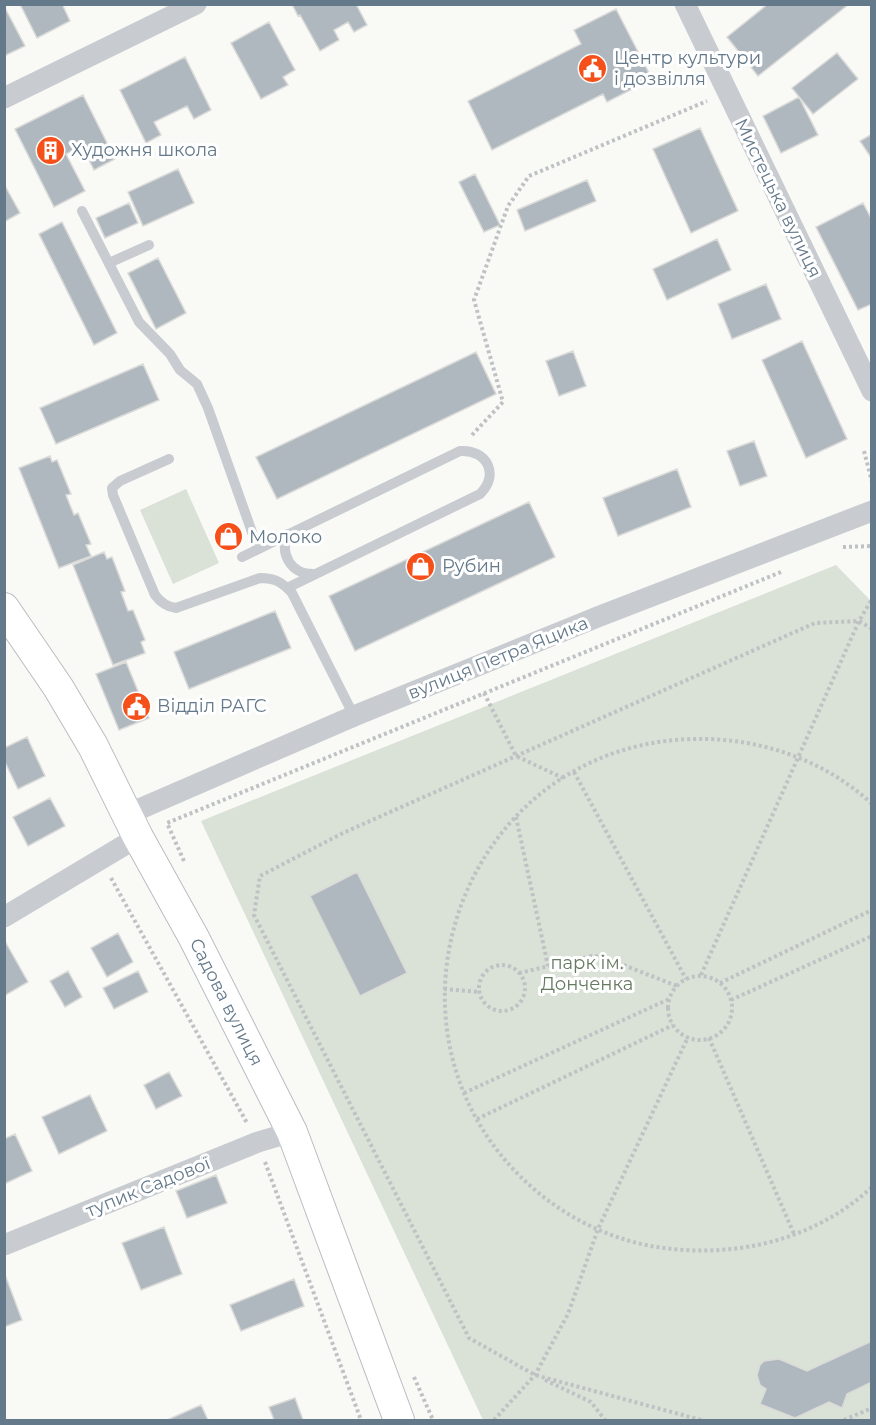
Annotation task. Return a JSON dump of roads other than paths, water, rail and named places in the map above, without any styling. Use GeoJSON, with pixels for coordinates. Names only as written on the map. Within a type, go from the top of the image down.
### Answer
{"type":"FeatureCollection","features":[{"type":"Feature","properties":{"kind":"main road","name":"Садова вулиця"},"geometry":{"type":"LineString","coordinates":[[4,608],[58,687],[93,746],[292,1132],[399,1420]]}},
{"type":"Feature","properties":{"kind":"street"},"geometry":{"type":"LineString","coordinates":[[4,98],[196,4]]}},
{"type":"Feature","properties":{"kind":"street","name":"Мистецька вулиця"},"geometry":{"type":"LineString","coordinates":[[685,4],[872,392]]}},
{"type":"Feature","properties":{"kind":"street","name":"вулиця Петра Яцика"},"geometry":{"type":"LineString","coordinates":[[4,917],[133,826],[354,716],[600,616],[872,511]]}},
{"type":"Feature","properties":{"kind":"street","name":"тупик Садової"},"geometry":{"type":"LineString","coordinates":[[4,1245],[258,1143],[292,1132]]}},
{"type":"Feature","properties":{"kind":"lane"},"geometry":{"type":"LineString","coordinates":[[82,211],[139,322],[170,354],[180,370],[197,384],[208,408],[258,549]]}},
{"type":"Feature","properties":{"kind":"lane"},"geometry":{"type":"LineString","coordinates":[[109,262],[149,245]]}},
{"type":"Feature","properties":{"kind":"lane"},"geometry":{"type":"LineString","coordinates":[[242,557],[460,451],[475,452],[486,462],[490,475],[489,483],[480,494],[287,588]]}},
{"type":"Feature","properties":{"kind":"lane"},"geometry":{"type":"LineString","coordinates":[[169,459],[120,481],[112,488],[142,565],[160,602],[176,608],[260,578],[275,579],[292,593],[354,716]]}},
{"type":"Feature","properties":{"kind":"lane"},"geometry":{"type":"LineString","coordinates":[[288,534],[284,549],[288,561],[296,570],[313,574]]}},
{"type":"Feature","properties":{"kind":"place","name":"Центр культури і дозвілля"},"geometry":{"type":"Point","coordinates":[593,68]}},
{"type":"Feature","properties":{"kind":"place","name":"Художня школа"},"geometry":{"type":"Point","coordinates":[50,150]}},
{"type":"Feature","properties":{"kind":"place","name":"Молоко"},"geometry":{"type":"Point","coordinates":[228,537]}},
{"type":"Feature","properties":{"kind":"place","name":"Рубин"},"geometry":{"type":"Point","coordinates":[421,566]}},
{"type":"Feature","properties":{"kind":"place","name":"Відділ РАГС"},"geometry":{"type":"Point","coordinates":[136,706]}},
{"type":"Feature","properties":{"kind":"park label","name":"парк ім. Донченка"},"geometry":{"type":"Point","coordinates":[587,973]}}]}
